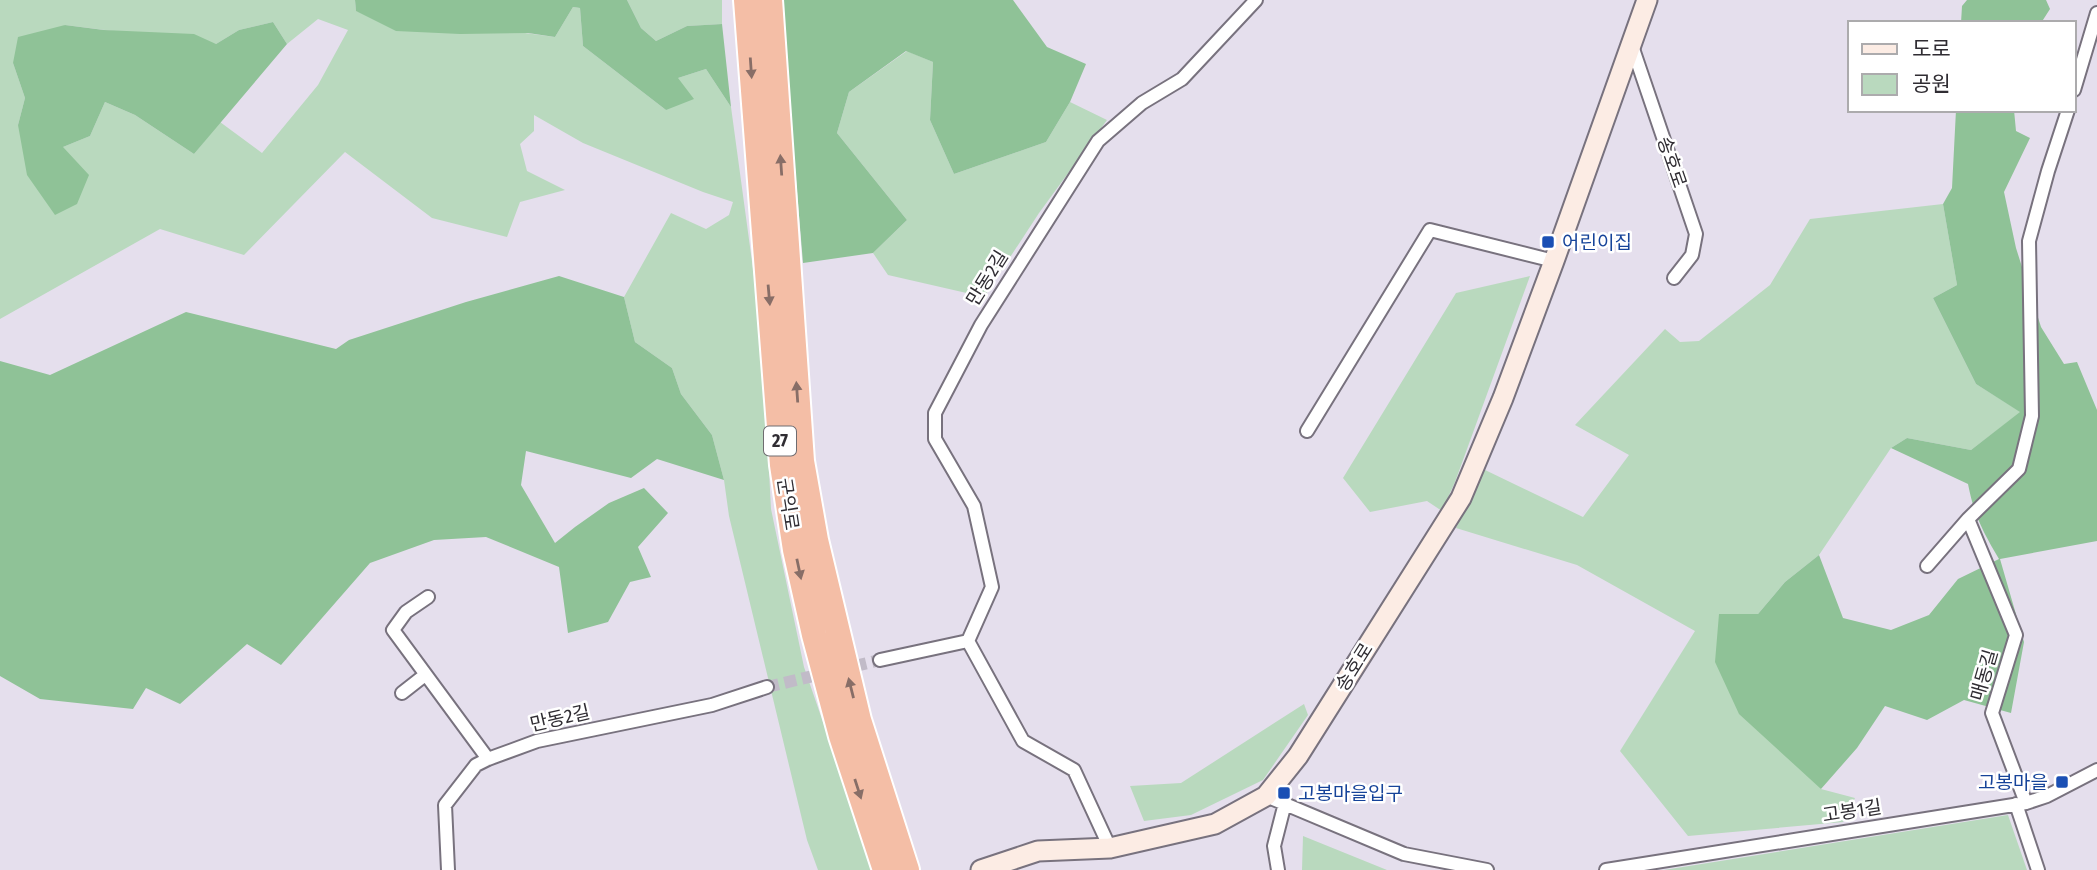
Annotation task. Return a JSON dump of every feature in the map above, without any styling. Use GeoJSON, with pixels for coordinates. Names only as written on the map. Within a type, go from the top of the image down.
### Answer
{"type":"FeatureCollection","features":[{"type":"Feature","properties":{"kind":"highway","name":"군익로"},"geometry":{"type":"LineString","coordinates":[[746,0],[782,465],[795,550],[841,736],[885,870]]}},
{"type":"Feature","properties":{"kind":"highway","name":"군익로"},"geometry":{"type":"LineString","coordinates":[[770,0],[802,460],[816,540],[859,720],[907,870]]}},
{"type":"Feature","properties":{"kind":"main road","name":"송호로"},"geometry":{"type":"LineString","coordinates":[[981,870],[1038,851],[1110,848],[1216,824],[1266,796],[1298,756],[1461,498],[1503,398],[1647,0]]}},
{"type":"Feature","properties":{"kind":"street","name":"만동2길"},"geometry":{"type":"LineString","coordinates":[[968,640],[992,587],[974,506],[934,439],[934,413],[981,325],[1098,141],[1142,103],[1182,79],[1256,0]]}},
{"type":"Feature","properties":{"kind":"street"},"geometry":{"type":"LineString","coordinates":[[2076,83],[2097,13]]}},
{"type":"Feature","properties":{"kind":"street","name":"송호로"},"geometry":{"type":"LineString","coordinates":[[1631,42],[1696,234],[1692,255],[1674,278]]}},
{"type":"Feature","properties":{"kind":"street"},"geometry":{"type":"LineString","coordinates":[[1927,566],[1968,519],[2019,469],[2032,416],[2029,241],[2066,112]]}},
{"type":"Feature","properties":{"kind":"street"},"geometry":{"type":"LineString","coordinates":[[1307,432],[1430,230],[1554,261]]}},
{"type":"Feature","properties":{"kind":"street","name":"매동길"},"geometry":{"type":"LineString","coordinates":[[1968,519],[2016,635],[1992,713],[2021,803],[2038,870]]}},
{"type":"Feature","properties":{"kind":"street"},"geometry":{"type":"LineString","coordinates":[[428,597],[406,612],[393,630],[488,759]]}},
{"type":"Feature","properties":{"kind":"street"},"geometry":{"type":"LineString","coordinates":[[880,660],[968,640],[1023,741],[1074,770],[1110,848]]}},
{"type":"Feature","properties":{"kind":"street"},"geometry":{"type":"LineString","coordinates":[[402,693],[425,675]]}},
{"type":"Feature","properties":{"kind":"street","name":"만동2길"},"geometry":{"type":"LineString","coordinates":[[448,870],[445,804],[476,765],[537,741],[712,705],[767,687]]}},
{"type":"Feature","properties":{"kind":"street","name":"고봉1길"},"geometry":{"type":"LineString","coordinates":[[1606,870],[2021,803],[2047,796],[2097,770]]}},
{"type":"Feature","properties":{"kind":"street"},"geometry":{"type":"LineString","coordinates":[[1266,796],[1404,854],[1487,870]]}},
{"type":"Feature","properties":{"kind":"street"},"geometry":{"type":"LineString","coordinates":[[1278,870],[1275,846],[1285,803]]}},
{"type":"Feature","properties":{"kind":"green space"},"geometry":{"type":"Polygon","coordinates":[[[0,0],[355,0],[356,11],[555,37],[573,7],[580,8],[583,46],[666,110],[678,78],[706,69],[731,107],[762,335],[771,509],[804,667],[874,870],[818,870],[807,840],[712,435],[681,394],[672,368],[635,342],[624,297],[671,213],[706,229],[729,215],[733,202],[583,143],[534,115],[534,131],[520,144],[527,171],[565,190],[520,202],[507,237],[432,218],[345,152],[244,255],[160,229],[0,319],[0,0]],[[318,19],[287,44],[273,22],[239,30],[216,44],[65,25],[13,63],[25,98],[18,125],[63,147],[90,136],[105,102],[135,115],[194,154],[220,122],[262,153],[318,85],[348,30],[318,19]]]}},
{"type":"Feature","properties":{"kind":"green space"},"geometry":{"type":"Polygon","coordinates":[[[355,0],[627,0],[641,28],[656,41],[687,26],[722,24],[731,107],[706,69],[678,78],[694,99],[666,110],[583,46],[580,8],[573,7],[555,37],[528,33],[460,34],[396,31],[356,11],[355,0]]]}},
{"type":"Feature","properties":{"kind":"green space"},"geometry":{"type":"Polygon","coordinates":[[[627,0],[722,0],[722,24],[687,26],[656,41],[641,28],[627,0]]]}},
{"type":"Feature","properties":{"kind":"green space"},"geometry":{"type":"Polygon","coordinates":[[[781,0],[1013,0],[1047,47],[1086,64],[1070,102],[1046,142],[954,174],[930,120],[933,62],[906,51],[849,92],[837,133],[907,220],[873,253],[803,263],[781,0]]]}},
{"type":"Feature","properties":{"kind":"green space"},"geometry":{"type":"Polygon","coordinates":[[[1967,0],[2046,0],[2050,9],[2042,21],[1961,21],[1962,6],[1967,0]]]}},
{"type":"Feature","properties":{"kind":"green space"},"geometry":{"type":"Polygon","coordinates":[[[273,22],[287,44],[194,154],[135,115],[105,102],[90,136],[63,147],[89,175],[77,204],[55,215],[27,175],[18,125],[25,98],[13,63],[18,37],[65,25],[104,30],[194,34],[216,44],[239,30],[273,22]]]}},
{"type":"Feature","properties":{"kind":"green space"},"geometry":{"type":"Polygon","coordinates":[[[907,51],[933,62],[930,120],[954,174],[1046,142],[1070,102],[1107,120],[1039,213],[984,297],[888,275],[873,253],[907,220],[837,133],[849,92],[907,51]]]}},
{"type":"Feature","properties":{"kind":"green space"},"geometry":{"type":"Polygon","coordinates":[[[1956,112],[2014,112],[2016,131],[2030,138],[2004,192],[2016,248],[2041,327],[2064,364],[2077,362],[2097,410],[2097,541],[2000,559],[2024,642],[2011,713],[1964,700],[1927,720],[1885,706],[1857,748],[1821,789],[1739,714],[1715,662],[1719,614],[1758,614],[1785,582],[1819,555],[1843,618],[1891,630],[1929,615],[1958,579],[1999,559],[1980,523],[1968,484],[1891,448],[1907,438],[1971,450],[2020,412],[1976,384],[1933,298],[1957,285],[1943,204],[1952,188],[1956,112]]]}},
{"type":"Feature","properties":{"kind":"green space"},"geometry":{"type":"Polygon","coordinates":[[[1943,204],[1957,285],[1933,298],[1976,384],[2021,412],[1971,450],[1907,438],[1891,448],[1819,555],[1785,582],[1758,614],[1719,614],[1821,789],[1855,798],[1843,822],[1688,836],[1620,751],[1695,631],[1577,565],[1456,528],[1483,469],[1583,517],[1629,455],[1575,425],[1665,329],[1680,342],[1699,341],[1770,285],[1810,219],[1943,204]]]}},
{"type":"Feature","properties":{"kind":"green space"},"geometry":{"type":"Polygon","coordinates":[[[559,276],[624,297],[635,342],[672,368],[681,394],[712,435],[724,480],[657,459],[631,478],[526,451],[521,485],[555,543],[609,503],[644,488],[668,513],[638,547],[651,577],[630,582],[608,622],[568,633],[559,567],[486,537],[434,540],[370,563],[281,665],[247,644],[180,704],[146,688],[133,709],[40,699],[0,676],[0,361],[50,375],[186,312],[336,349],[349,340],[466,302],[559,276]]]}},
{"type":"Feature","properties":{"kind":"green space"},"geometry":{"type":"Polygon","coordinates":[[[1530,276],[1442,511],[1427,501],[1370,512],[1343,478],[1456,293],[1530,276]]]}},
{"type":"Feature","properties":{"kind":"green space"},"geometry":{"type":"Polygon","coordinates":[[[1304,704],[1308,715],[1263,780],[1191,815],[1144,821],[1130,786],[1181,783],[1304,704]]]}},
{"type":"Feature","properties":{"kind":"green space"},"geometry":{"type":"Polygon","coordinates":[[[2008,815],[2027,870],[1664,870],[2008,815]]]}},
{"type":"Feature","properties":{"kind":"green space"},"geometry":{"type":"Polygon","coordinates":[[[1303,836],[1387,870],[1302,870],[1303,836]]]}},
{"type":"Feature","properties":{"kind":"tunnel"},"geometry":{"type":"LineString","coordinates":[[767,687],[880,660]]}},
{"type":"Feature","properties":{"kind":"place","name":"어린이집"},"geometry":{"type":"Point","coordinates":[1548,242]}},
{"type":"Feature","properties":{"kind":"place","name":"고봉마을"},"geometry":{"type":"Point","coordinates":[2062,782]}},
{"type":"Feature","properties":{"kind":"place","name":"고봉마을입구"},"geometry":{"type":"Point","coordinates":[1284,793]}}]}
